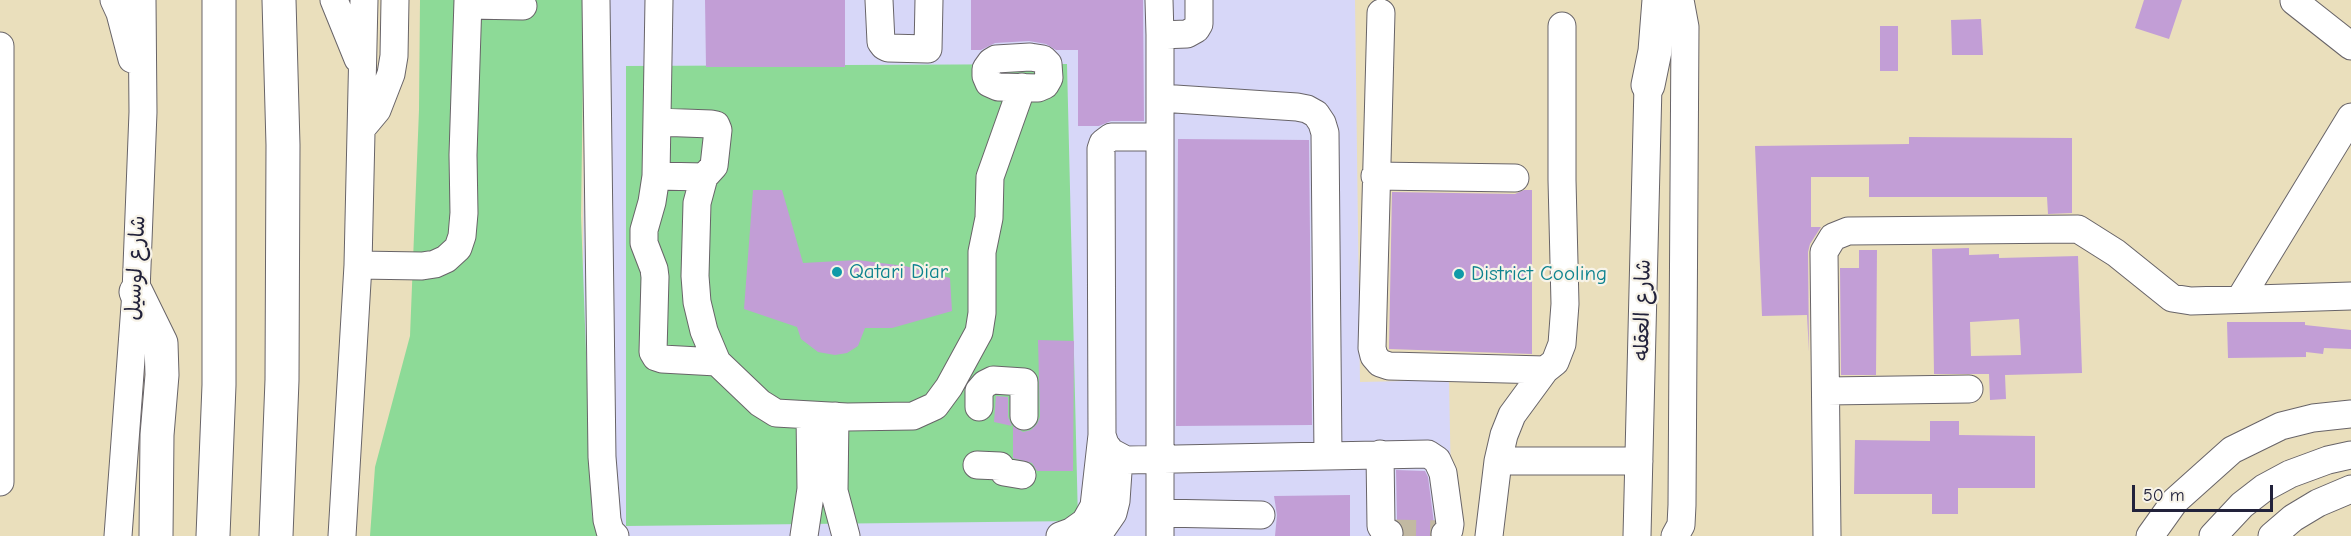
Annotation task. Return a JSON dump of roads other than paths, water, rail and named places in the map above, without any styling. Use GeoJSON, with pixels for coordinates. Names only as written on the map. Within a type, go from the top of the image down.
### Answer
{"type":"FeatureCollection","features":[{"type":"Feature","properties":{"kind":"main road"},"geometry":{"type":"LineString","coordinates":[[213,536],[219,385],[219,0]]}},
{"type":"Feature","properties":{"kind":"main road"},"geometry":{"type":"LineString","coordinates":[[276,536],[282,380],[283,157],[279,0]]}},
{"type":"Feature","properties":{"kind":"main road"},"geometry":{"type":"LineString","coordinates":[[1643,0],[1648,85]]}},
{"type":"Feature","properties":{"kind":"main road"},"geometry":{"type":"LineString","coordinates":[[1648,85],[1655,51],[1659,0]]}},
{"type":"Feature","properties":{"kind":"main road"},"geometry":{"type":"LineString","coordinates":[[136,292],[161,343],[162,375],[156,536]]}},
{"type":"Feature","properties":{"kind":"street"},"geometry":{"type":"LineString","coordinates":[[114,0],[120,13],[143,112]]}},
{"type":"Feature","properties":{"kind":"street","name":"شارع لوسيل"},"geometry":{"type":"LineString","coordinates":[[118,536],[136,292],[143,112],[142,0]]}},
{"type":"Feature","properties":{"kind":"street"},"geometry":{"type":"LineString","coordinates":[[334,0],[362,69]]}},
{"type":"Feature","properties":{"kind":"street"},"geometry":{"type":"LineString","coordinates":[[362,128],[377,110],[391,74],[394,56],[395,0]]}},
{"type":"Feature","properties":{"kind":"street"},"geometry":{"type":"LineString","coordinates":[[596,0],[602,457],[607,520],[610,531],[615,536]]}},
{"type":"Feature","properties":{"kind":"street"},"geometry":{"type":"LineString","coordinates":[[659,0],[656,176],[644,230],[644,243],[655,277],[653,352],[656,357],[662,359],[717,362]]}},
{"type":"Feature","properties":{"kind":"street"},"geometry":{"type":"LineString","coordinates":[[879,0],[881,42],[884,46],[928,50],[929,0]]}},
{"type":"Feature","properties":{"kind":"street"},"geometry":{"type":"LineString","coordinates":[[1159,0],[1160,524],[1261,515]]}},
{"type":"Feature","properties":{"kind":"street"},"geometry":{"type":"LineString","coordinates":[[1160,35],[1187,34],[1196,29],[1199,0]]}},
{"type":"Feature","properties":{"kind":"street"},"geometry":{"type":"LineString","coordinates":[[1675,536],[1681,525],[1683,493],[1685,27],[1680,0]]}},
{"type":"Feature","properties":{"kind":"street"},"geometry":{"type":"LineString","coordinates":[[2294,1],[2351,46]]}},
{"type":"Feature","properties":{"kind":"street"},"geometry":{"type":"LineString","coordinates":[[358,265],[422,266],[435,264],[446,259],[459,248],[464,213],[463,155],[468,2],[523,6]]}},
{"type":"Feature","properties":{"kind":"street"},"geometry":{"type":"LineString","coordinates":[[342,536],[358,265],[362,128],[362,6]]}},
{"type":"Feature","properties":{"kind":"street"},"geometry":{"type":"LineString","coordinates":[[1381,13],[1372,348],[1374,356],[1380,363],[1389,366],[1545,370]]}},
{"type":"Feature","properties":{"kind":"street"},"geometry":{"type":"LineString","coordinates":[[1489,536],[1498,461],[1504,435],[1512,415],[1545,370],[1555,362],[1562,344],[1565,304],[1562,26]]}},
{"type":"Feature","properties":{"kind":"street"},"geometry":{"type":"LineString","coordinates":[[0,46],[2,191],[0,482]]}},
{"type":"Feature","properties":{"kind":"street","name":"شارع العقله"},"geometry":{"type":"LineString","coordinates":[[1637,536],[1648,85]]}},
{"type":"Feature","properties":{"kind":"street"},"geometry":{"type":"LineString","coordinates":[[657,122],[716,125],[718,130],[714,166],[704,177],[697,203],[695,276],[697,302],[704,331],[717,362],[760,403],[777,413],[823,416],[913,416],[935,406],[954,380],[979,332],[982,313],[982,252],[989,218],[990,177],[1023,87]]}},
{"type":"Feature","properties":{"kind":"street"},"geometry":{"type":"LineString","coordinates":[[1160,98],[1297,106],[1316,114],[1322,123],[1324,133],[1328,456]]}},
{"type":"Feature","properties":{"kind":"street"},"geometry":{"type":"LineString","coordinates":[[2240,299],[2351,117]]}},
{"type":"Feature","properties":{"kind":"street"},"geometry":{"type":"LineString","coordinates":[[1090,536],[1102,530],[1113,513],[1102,435],[1101,149],[1103,143],[1111,137],[1160,137]]}},
{"type":"Feature","properties":{"kind":"street"},"geometry":{"type":"LineString","coordinates":[[656,176],[704,177]]}},
{"type":"Feature","properties":{"kind":"street"},"geometry":{"type":"LineString","coordinates":[[1376,176],[1515,178]]}},
{"type":"Feature","properties":{"kind":"street"},"geometry":{"type":"LineString","coordinates":[[1827,536],[1824,252],[1833,237],[1848,231],[2078,229],[2116,253],[2172,298],[2191,301],[2351,296]]}},
{"type":"Feature","properties":{"kind":"street"},"geometry":{"type":"LineString","coordinates":[[979,407],[979,392],[985,384],[993,380],[1024,382],[1024,416]]}},
{"type":"Feature","properties":{"kind":"street"},"geometry":{"type":"LineString","coordinates":[[1827,391],[1969,389]]}},
{"type":"Feature","properties":{"kind":"street"},"geometry":{"type":"LineString","coordinates":[[2150,536],[2175,501],[2232,450],[2281,426],[2313,418],[2351,414]]}},
{"type":"Feature","properties":{"kind":"street"},"geometry":{"type":"LineString","coordinates":[[804,536],[823,416]]}},
{"type":"Feature","properties":{"kind":"street"},"geometry":{"type":"LineString","coordinates":[[823,416],[834,491],[846,536]]}},
{"type":"Feature","properties":{"kind":"street"},"geometry":{"type":"LineString","coordinates":[[1102,435],[1105,444],[1119,457],[1126,460],[1422,453],[1437,460],[1443,473],[1450,524],[1449,530],[1444,534]]}},
{"type":"Feature","properties":{"kind":"street"},"geometry":{"type":"LineString","coordinates":[[1380,454],[1381,526],[1389,533]]}},
{"type":"Feature","properties":{"kind":"street"},"geometry":{"type":"LineString","coordinates":[[2213,536],[2242,505],[2264,488],[2290,474],[2328,460],[2351,455]]}},
{"type":"Feature","properties":{"kind":"street"},"geometry":{"type":"LineString","coordinates":[[1060,536],[1071,532],[1085,522],[1108,486],[1119,457]]}},
{"type":"Feature","properties":{"kind":"street"},"geometry":{"type":"LineString","coordinates":[[1498,461],[1639,460]]}},
{"type":"Feature","properties":{"kind":"street"},"geometry":{"type":"LineString","coordinates":[[977,465],[1000,466],[1004,472],[1022,475]]}},
{"type":"Feature","properties":{"kind":"street"},"geometry":{"type":"LineString","coordinates":[[2272,536],[2293,518],[2318,503],[2351,489]]}},
{"type":"Feature","properties":{"kind":"tunnel"},"geometry":{"type":"LineString","coordinates":[[1389,533],[1445,534]]}},
{"type":"Feature","properties":{"kind":"place","name":"Qatari Diar"},"geometry":{"type":"Point","coordinates":[837,272]}},
{"type":"Feature","properties":{"kind":"place","name":"District Cooling"},"geometry":{"type":"Point","coordinates":[1459,274]}}]}
